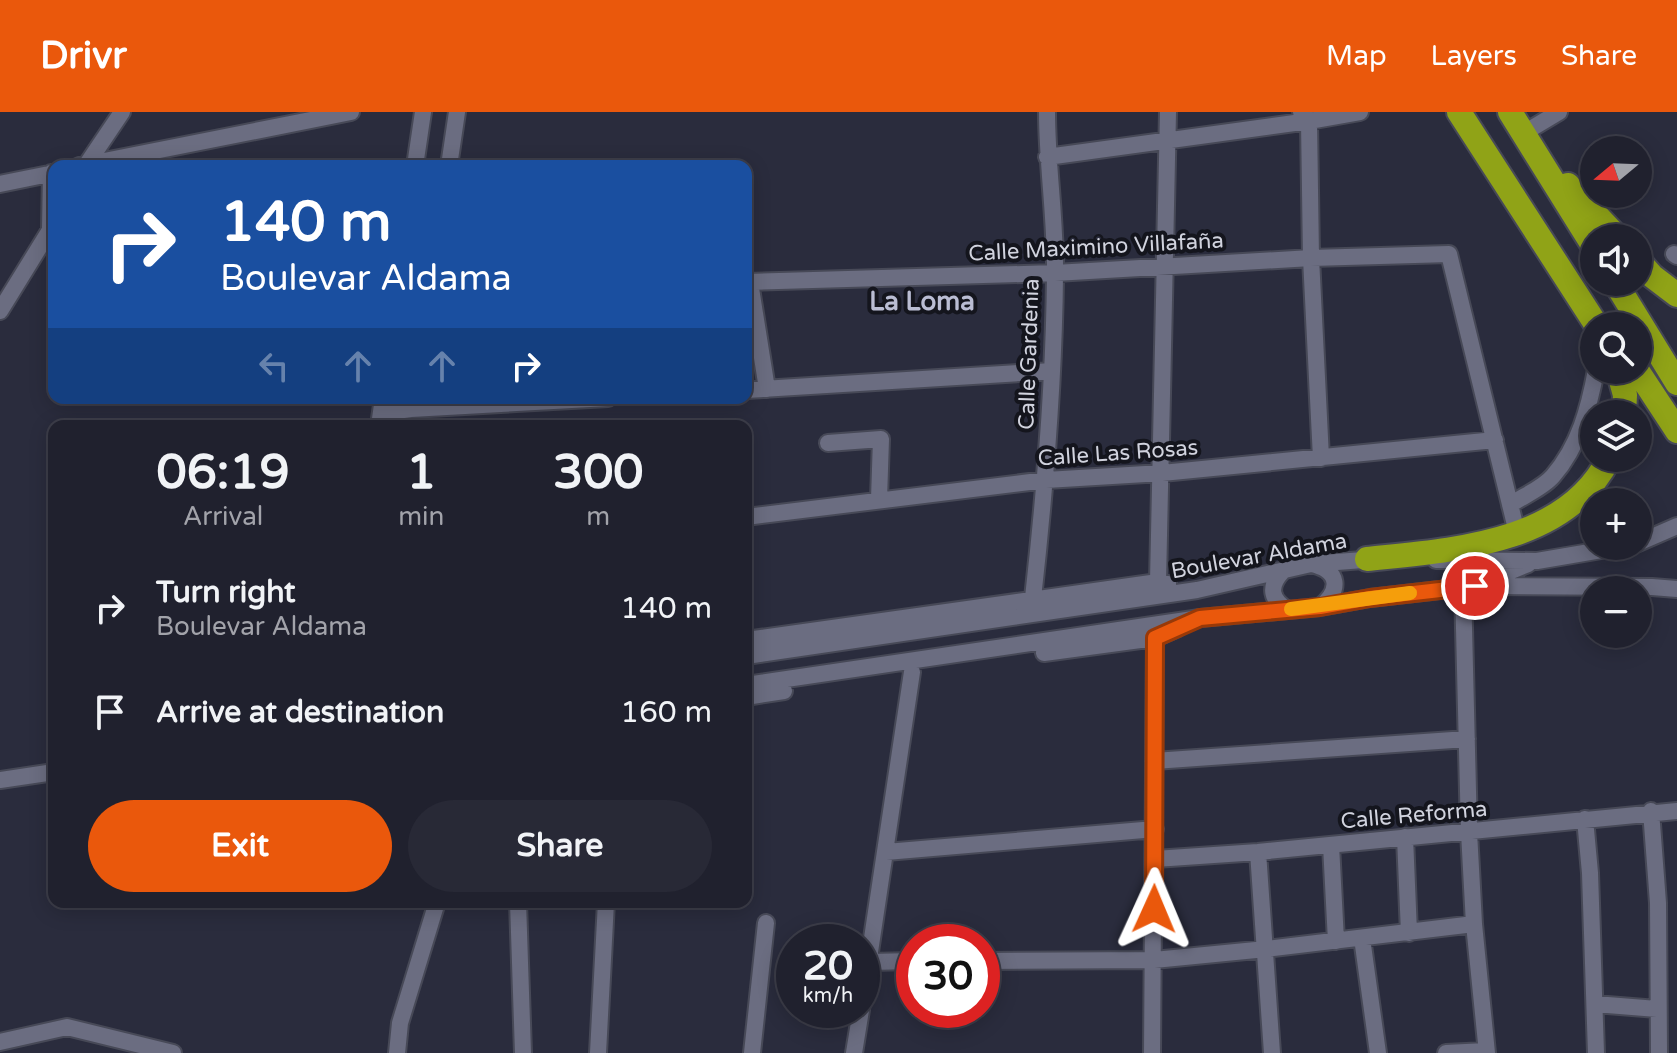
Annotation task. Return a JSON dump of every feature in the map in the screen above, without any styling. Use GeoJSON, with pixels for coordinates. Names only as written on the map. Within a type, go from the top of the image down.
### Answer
{"type":"FeatureCollection","features":[{"type":"Feature","properties":{"kind":"highway"},"geometry":{"type":"LineString","coordinates":[[1459,112],[1588,312]]}},
{"type":"Feature","properties":{"kind":"highway"},"geometry":{"type":"LineString","coordinates":[[1472,112],[1600,312]]}},
{"type":"Feature","properties":{"kind":"highway"},"geometry":{"type":"LineString","coordinates":[[1510,112],[1580,224]]}},
{"type":"Feature","properties":{"kind":"highway"},"geometry":{"type":"LineString","coordinates":[[1537,154],[1604,224]]}},
{"type":"Feature","properties":{"kind":"highway"},"geometry":{"type":"LineString","coordinates":[[1652,276],[1677,295]]}},
{"type":"Feature","properties":{"kind":"highway"},"geometry":{"type":"LineString","coordinates":[[1624,296],[1677,383]]}},
{"type":"Feature","properties":{"kind":"highway"},"geometry":{"type":"LineString","coordinates":[[1646,384],[1677,431]]}},
{"type":"Feature","properties":{"kind":"highway"},"geometry":{"type":"LineString","coordinates":[[1367,559],[1437,552],[1517,533],[1546,522],[1576,503],[1602,472]]}},
{"type":"Feature","properties":{"kind":"street"},"geometry":{"type":"LineString","coordinates":[[87,160],[122,112]]}},
{"type":"Feature","properties":{"kind":"street"},"geometry":{"type":"LineString","coordinates":[[108,160],[351,112]]}},
{"type":"Feature","properties":{"kind":"street"},"geometry":{"type":"LineString","coordinates":[[416,160],[423,112]]}},
{"type":"Feature","properties":{"kind":"street"},"geometry":{"type":"LineString","coordinates":[[450,160],[457,112]]}},
{"type":"Feature","properties":{"kind":"street","name":"Calle Gardenia"},"geometry":{"type":"LineString","coordinates":[[1033,598],[1046,480],[1055,273],[1047,112]]}},
{"type":"Feature","properties":{"kind":"street"},"geometry":{"type":"LineString","coordinates":[[1158,582],[1168,112]]}},
{"type":"Feature","properties":{"kind":"street"},"geometry":{"type":"LineString","coordinates":[[1047,157],[1305,117],[1360,112]]}},
{"type":"Feature","properties":{"kind":"street"},"geometry":{"type":"LineString","coordinates":[[1524,133],[1559,112]]}},
{"type":"Feature","properties":{"kind":"street"},"geometry":{"type":"LineString","coordinates":[[1305,117],[1321,458]]}},
{"type":"Feature","properties":{"kind":"street"},"geometry":{"type":"LineString","coordinates":[[0,184],[48,174]]}},
{"type":"Feature","properties":{"kind":"street"},"geometry":{"type":"LineString","coordinates":[[0,311],[48,233]]}},
{"type":"Feature","properties":{"kind":"street","name":"Calle Maximino Villafaña"},"geometry":{"type":"LineString","coordinates":[[752,282],[1055,273],[1311,258],[1449,254],[1495,440]]}},
{"type":"Feature","properties":{"kind":"street"},"geometry":{"type":"LineString","coordinates":[[752,305],[767,389]]}},
{"type":"Feature","properties":{"kind":"street"},"geometry":{"type":"LineString","coordinates":[[752,390],[1052,371]]}},
{"type":"Feature","properties":{"kind":"street"},"geometry":{"type":"LineString","coordinates":[[1510,505],[1551,478],[1577,441],[1593,384]]}},
{"type":"Feature","properties":{"kind":"street"},"geometry":{"type":"LineString","coordinates":[[381,412],[409,404]]}},
{"type":"Feature","properties":{"kind":"street"},"geometry":{"type":"LineString","coordinates":[[828,443],[881,439],[879,499]]}},
{"type":"Feature","properties":{"kind":"street"},"geometry":{"type":"LineString","coordinates":[[1495,440],[1517,533]]}},
{"type":"Feature","properties":{"kind":"street","name":"Calle Las Rosas"},"geometry":{"type":"LineString","coordinates":[[752,516],[1046,480],[1162,473],[1495,440]]}},
{"type":"Feature","properties":{"kind":"street"},"geometry":{"type":"LineString","coordinates":[[1652,537],[1677,526]]}},
{"type":"Feature","properties":{"kind":"street"},"geometry":{"type":"LineString","coordinates":[[1469,586],[1537,561],[1580,554]]}},
{"type":"Feature","properties":{"kind":"street","name":"Boulevar Aldama"},"geometry":{"type":"LineString","coordinates":[[752,655],[1197,590],[1311,564],[1367,559],[1537,561]]}},
{"type":"Feature","properties":{"kind":"street"},"geometry":{"type":"LineString","coordinates":[[1311,564],[1326,567],[1333,576],[1335,589],[1330,599],[1320,607]]}},
{"type":"Feature","properties":{"kind":"street"},"geometry":{"type":"LineString","coordinates":[[1282,572],[1275,579],[1273,597],[1288,610]]}},
{"type":"Feature","properties":{"kind":"street"},"geometry":{"type":"LineString","coordinates":[[752,639],[1158,582],[1197,590]]}},
{"type":"Feature","properties":{"kind":"street"},"geometry":{"type":"LineString","coordinates":[[1446,1053],[1486,1052],[1469,832],[1469,586]]}},
{"type":"Feature","properties":{"kind":"street"},"geometry":{"type":"LineString","coordinates":[[752,684],[1200,618],[1320,607],[1469,586],[1677,589]]}},
{"type":"Feature","properties":{"kind":"street"},"geometry":{"type":"LineString","coordinates":[[752,696],[1155,638],[1200,618]]}},
{"type":"Feature","properties":{"kind":"street"},"geometry":{"type":"LineString","coordinates":[[1152,1053],[1155,638]]}},
{"type":"Feature","properties":{"kind":"street"},"geometry":{"type":"LineString","coordinates":[[875,924],[912,672]]}},
{"type":"Feature","properties":{"kind":"street"},"geometry":{"type":"LineString","coordinates":[[1154,761],[1467,739]]}},
{"type":"Feature","properties":{"kind":"street"},"geometry":{"type":"LineString","coordinates":[[0,780],[48,773]]}},
{"type":"Feature","properties":{"kind":"street"},"geometry":{"type":"LineString","coordinates":[[1651,811],[1658,903],[1659,1053]]}},
{"type":"Feature","properties":{"kind":"street","name":"Calle Reforma"},"geometry":{"type":"LineString","coordinates":[[1155,859],[1258,852],[1651,811],[1677,811]]}},
{"type":"Feature","properties":{"kind":"street"},"geometry":{"type":"LineString","coordinates":[[1585,819],[1590,873],[1596,1053]]}},
{"type":"Feature","properties":{"kind":"street"},"geometry":{"type":"LineString","coordinates":[[886,852],[1155,829]]}},
{"type":"Feature","properties":{"kind":"street"},"geometry":{"type":"LineString","coordinates":[[1405,837],[1409,933]]}},
{"type":"Feature","properties":{"kind":"street"},"geometry":{"type":"LineString","coordinates":[[1331,845],[1336,941]]}},
{"type":"Feature","properties":{"kind":"street"},"geometry":{"type":"LineString","coordinates":[[1258,852],[1272,1053]]}},
{"type":"Feature","properties":{"kind":"street"},"geometry":{"type":"LineString","coordinates":[[397,1053],[400,1023],[435,908]]}},
{"type":"Feature","properties":{"kind":"street"},"geometry":{"type":"LineString","coordinates":[[518,908],[523,1053]]}},
{"type":"Feature","properties":{"kind":"street"},"geometry":{"type":"LineString","coordinates":[[598,1053],[606,908]]}},
{"type":"Feature","properties":{"kind":"street"},"geometry":{"type":"LineString","coordinates":[[752,1053],[766,923]]}},
{"type":"Feature","properties":{"kind":"street"},"geometry":{"type":"LineString","coordinates":[[1000,961],[1154,960],[1474,924]]}},
{"type":"Feature","properties":{"kind":"street"},"geometry":{"type":"LineString","coordinates":[[1362,938],[1378,1053]]}},
{"type":"Feature","properties":{"kind":"street"},"geometry":{"type":"LineString","coordinates":[[1595,1004],[1657,1009]]}},
{"type":"Feature","properties":{"kind":"street"},"geometry":{"type":"LineString","coordinates":[[0,1042],[67,1027],[173,1053]]}},
{"type":"Feature","properties":{"kind":"street"},"geometry":{"type":"LineString","coordinates":[[854,1053],[858,1028]]}},
{"type":"Feature","properties":{"kind":"slow traffic"},"geometry":{"type":"LineString","coordinates":[[1291,609],[1410,593]]}},
{"type":"Feature","properties":{"kind":"district","name":"La Loma"},"geometry":{"type":"Point","coordinates":[922,301]}},
{"type":"Feature","properties":{"kind":"route"},"geometry":{"type":"LineString","coordinates":[[1154,909],[1155,638],[1200,618],[1320,607],[1475,586]]}}]}
